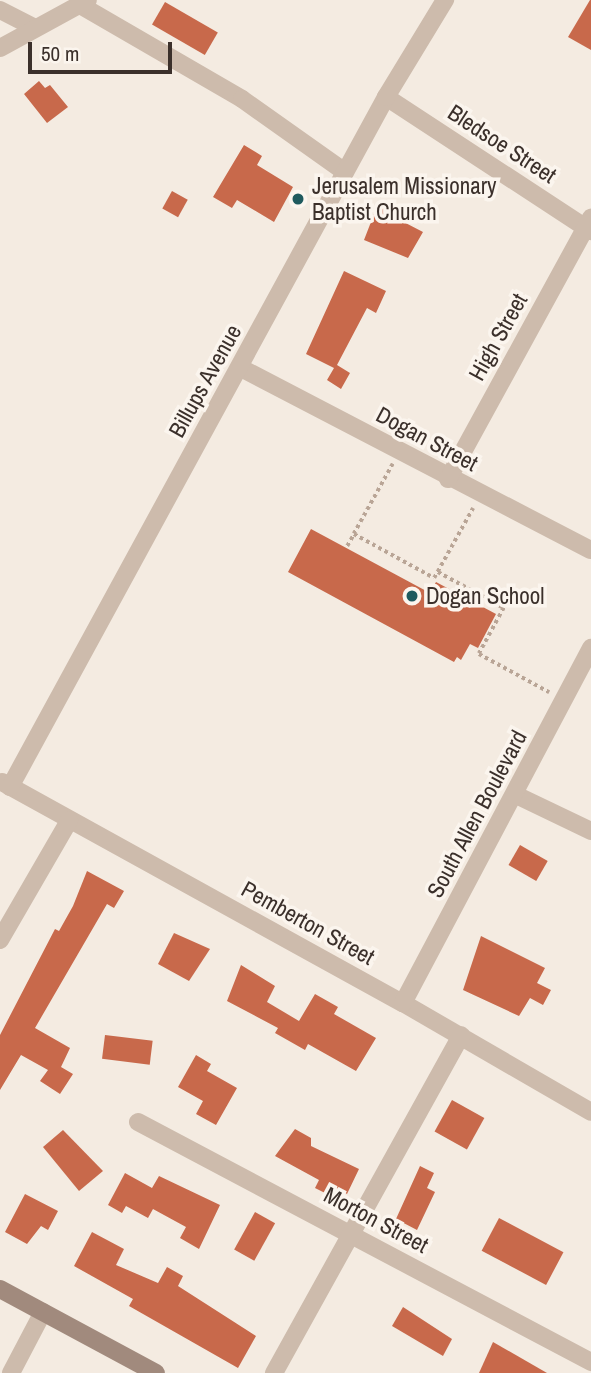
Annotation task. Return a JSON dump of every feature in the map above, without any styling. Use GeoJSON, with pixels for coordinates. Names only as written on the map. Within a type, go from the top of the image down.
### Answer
{"type":"FeatureCollection","features":[{"type":"Feature","properties":{"kind":"street","name":"Billups Avenue"},"geometry":{"type":"LineString","coordinates":[[5,784],[241,368],[386,97],[445,0]]}},
{"type":"Feature","properties":{"kind":"street"},"geometry":{"type":"LineString","coordinates":[[0,48],[84,2],[242,99],[345,172]]}},
{"type":"Feature","properties":{"kind":"street"},"geometry":{"type":"LineString","coordinates":[[0,10],[35,28]]}},
{"type":"Feature","properties":{"kind":"street","name":"Bledsoe Street"},"geometry":{"type":"LineString","coordinates":[[386,97],[589,226]]}},
{"type":"Feature","properties":{"kind":"street","name":"High Street"},"geometry":{"type":"LineString","coordinates":[[448,479],[589,226]]}},
{"type":"Feature","properties":{"kind":"street","name":"Dogan Street"},"geometry":{"type":"LineString","coordinates":[[241,368],[448,479],[591,550]]}},
{"type":"Feature","properties":{"kind":"street","name":"South Allen Boulevard"},"geometry":{"type":"LineString","coordinates":[[403,1003],[516,795],[591,648]]}},
{"type":"Feature","properties":{"kind":"street","name":"Pemberton Street"},"geometry":{"type":"LineString","coordinates":[[5,784],[461,1035],[591,1112]]}},
{"type":"Feature","properties":{"kind":"street"},"geometry":{"type":"LineString","coordinates":[[516,795],[591,831]]}},
{"type":"Feature","properties":{"kind":"street"},"geometry":{"type":"LineString","coordinates":[[0,940],[69,821]]}},
{"type":"Feature","properties":{"kind":"street"},"geometry":{"type":"LineString","coordinates":[[274,1373],[461,1035]]}},
{"type":"Feature","properties":{"kind":"street","name":"Morton Street"},"geometry":{"type":"LineString","coordinates":[[138,1122],[591,1362]]}},
{"type":"Feature","properties":{"kind":"street"},"geometry":{"type":"LineString","coordinates":[[0,1289],[156,1373]]}},
{"type":"Feature","properties":{"kind":"street"},"geometry":{"type":"LineString","coordinates":[[11,1373],[43,1312]]}},
{"type":"Feature","properties":{"kind":"path"},"geometry":{"type":"LineString","coordinates":[[347,546],[399,452]]}},
{"type":"Feature","properties":{"kind":"path"},"geometry":{"type":"LineString","coordinates":[[354,534],[434,578],[481,494]]}},
{"type":"Feature","properties":{"kind":"path"},"geometry":{"type":"LineString","coordinates":[[438,572],[504,608],[479,654],[564,699]]}},
{"type":"Feature","properties":{"kind":"building"},"geometry":{"type":"Polygon","coordinates":[[[591,0],[591,50],[568,37],[591,0]]]}},
{"type":"Feature","properties":{"kind":"building"},"geometry":{"type":"Polygon","coordinates":[[[165,2],[218,32],[205,55],[152,25],[165,2]]]}},
{"type":"Feature","properties":{"kind":"building"},"geometry":{"type":"Polygon","coordinates":[[[39,81],[45,88],[50,85],[68,107],[47,123],[24,94],[39,81]]]}},
{"type":"Feature","properties":{"kind":"building"},"geometry":{"type":"Polygon","coordinates":[[[244,145],[262,156],[257,165],[293,187],[274,222],[237,200],[232,208],[213,197],[244,145]]]}},
{"type":"Feature","properties":{"kind":"building"},"geometry":{"type":"Polygon","coordinates":[[[172,191],[188,200],[178,217],[162,208],[172,191]]]}},
{"type":"Feature","properties":{"kind":"building"},"geometry":{"type":"Polygon","coordinates":[[[384,203],[398,210],[394,217],[423,232],[408,258],[364,240],[376,209],[380,212],[384,203]]]}},
{"type":"Feature","properties":{"kind":"building"},"geometry":{"type":"Polygon","coordinates":[[[344,271],[386,291],[376,313],[367,308],[337,365],[350,373],[341,389],[327,380],[334,368],[306,354],[344,271]]]}},
{"type":"Feature","properties":{"kind":"building"},"geometry":{"type":"Polygon","coordinates":[[[311,529],[430,593],[436,582],[496,614],[478,648],[470,644],[461,660],[457,657],[454,662],[288,572],[311,529]]]}},
{"type":"Feature","properties":{"kind":"building"},"geometry":{"type":"Polygon","coordinates":[[[520,845],[548,861],[536,881],[508,865],[520,845]]]}},
{"type":"Feature","properties":{"kind":"building"},"geometry":{"type":"Polygon","coordinates":[[[87,871],[124,891],[114,908],[107,904],[35,1028],[70,1048],[61,1067],[73,1074],[60,1094],[40,1081],[48,1070],[21,1055],[0,1090],[0,1035],[55,929],[59,931],[73,906],[87,871]]]}},
{"type":"Feature","properties":{"kind":"building"},"geometry":{"type":"Polygon","coordinates":[[[174,933],[210,949],[189,981],[158,964],[174,933]]]}},
{"type":"Feature","properties":{"kind":"building"},"geometry":{"type":"Polygon","coordinates":[[[481,936],[545,968],[537,983],[551,990],[543,1005],[530,998],[519,1016],[463,990],[481,936]]]}},
{"type":"Feature","properties":{"kind":"building"},"geometry":{"type":"Polygon","coordinates":[[[241,965],[275,986],[267,1002],[299,1021],[315,994],[338,1007],[334,1014],[376,1038],[356,1071],[308,1044],[305,1050],[275,1033],[278,1028],[227,1001],[241,965]]]}},
{"type":"Feature","properties":{"kind":"building"},"geometry":{"type":"Polygon","coordinates":[[[105,1035],[153,1041],[150,1065],[102,1059],[105,1035]]]}},
{"type":"Feature","properties":{"kind":"building"},"geometry":{"type":"Polygon","coordinates":[[[196,1055],[211,1064],[207,1071],[237,1088],[216,1125],[196,1114],[203,1101],[178,1087],[196,1055]]]}},
{"type":"Feature","properties":{"kind":"building"},"geometry":{"type":"Polygon","coordinates":[[[452,1100],[484,1118],[467,1149],[435,1131],[452,1100]]]}},
{"type":"Feature","properties":{"kind":"building"},"geometry":{"type":"Polygon","coordinates":[[[295,1129],[311,1138],[311,1146],[359,1169],[347,1194],[339,1189],[335,1198],[315,1188],[319,1180],[275,1156],[295,1129]]]}},
{"type":"Feature","properties":{"kind":"building"},"geometry":{"type":"Polygon","coordinates":[[[63,1130],[103,1171],[79,1191],[43,1147],[63,1130]]]}},
{"type":"Feature","properties":{"kind":"building"},"geometry":{"type":"Polygon","coordinates":[[[420,1166],[434,1173],[427,1188],[435,1192],[417,1230],[396,1219],[420,1166]]]}},
{"type":"Feature","properties":{"kind":"building"},"geometry":{"type":"Polygon","coordinates":[[[125,1173],[152,1188],[159,1176],[220,1205],[199,1249],[180,1238],[186,1227],[153,1209],[148,1218],[126,1206],[122,1213],[108,1205],[125,1173]]]}},
{"type":"Feature","properties":{"kind":"building"},"geometry":{"type":"Polygon","coordinates":[[[25,1194],[58,1211],[48,1230],[41,1226],[27,1244],[5,1232],[25,1194]]]}},
{"type":"Feature","properties":{"kind":"building"},"geometry":{"type":"Polygon","coordinates":[[[255,1212],[275,1223],[254,1261],[234,1250],[255,1212]]]}},
{"type":"Feature","properties":{"kind":"building"},"geometry":{"type":"Polygon","coordinates":[[[499,1218],[563,1252],[546,1285],[482,1251],[499,1218]]]}},
{"type":"Feature","properties":{"kind":"building"},"geometry":{"type":"Polygon","coordinates":[[[92,1232],[124,1249],[116,1265],[158,1283],[167,1267],[183,1276],[178,1286],[256,1336],[238,1368],[129,1306],[133,1299],[74,1266],[92,1232]]]}},
{"type":"Feature","properties":{"kind":"building"},"geometry":{"type":"Polygon","coordinates":[[[403,1307],[452,1339],[443,1356],[392,1326],[403,1307]]]}},
{"type":"Feature","properties":{"kind":"building"},"geometry":{"type":"Polygon","coordinates":[[[493,1342],[547,1373],[479,1373],[493,1342]]]}},
{"type":"Feature","properties":{"kind":"place","name":"Jerusalem Missionary Baptist Church"},"geometry":{"type":"Point","coordinates":[298,199]}},
{"type":"Feature","properties":{"kind":"place","name":"Dogan School"},"geometry":{"type":"Point","coordinates":[412,596]}}]}
